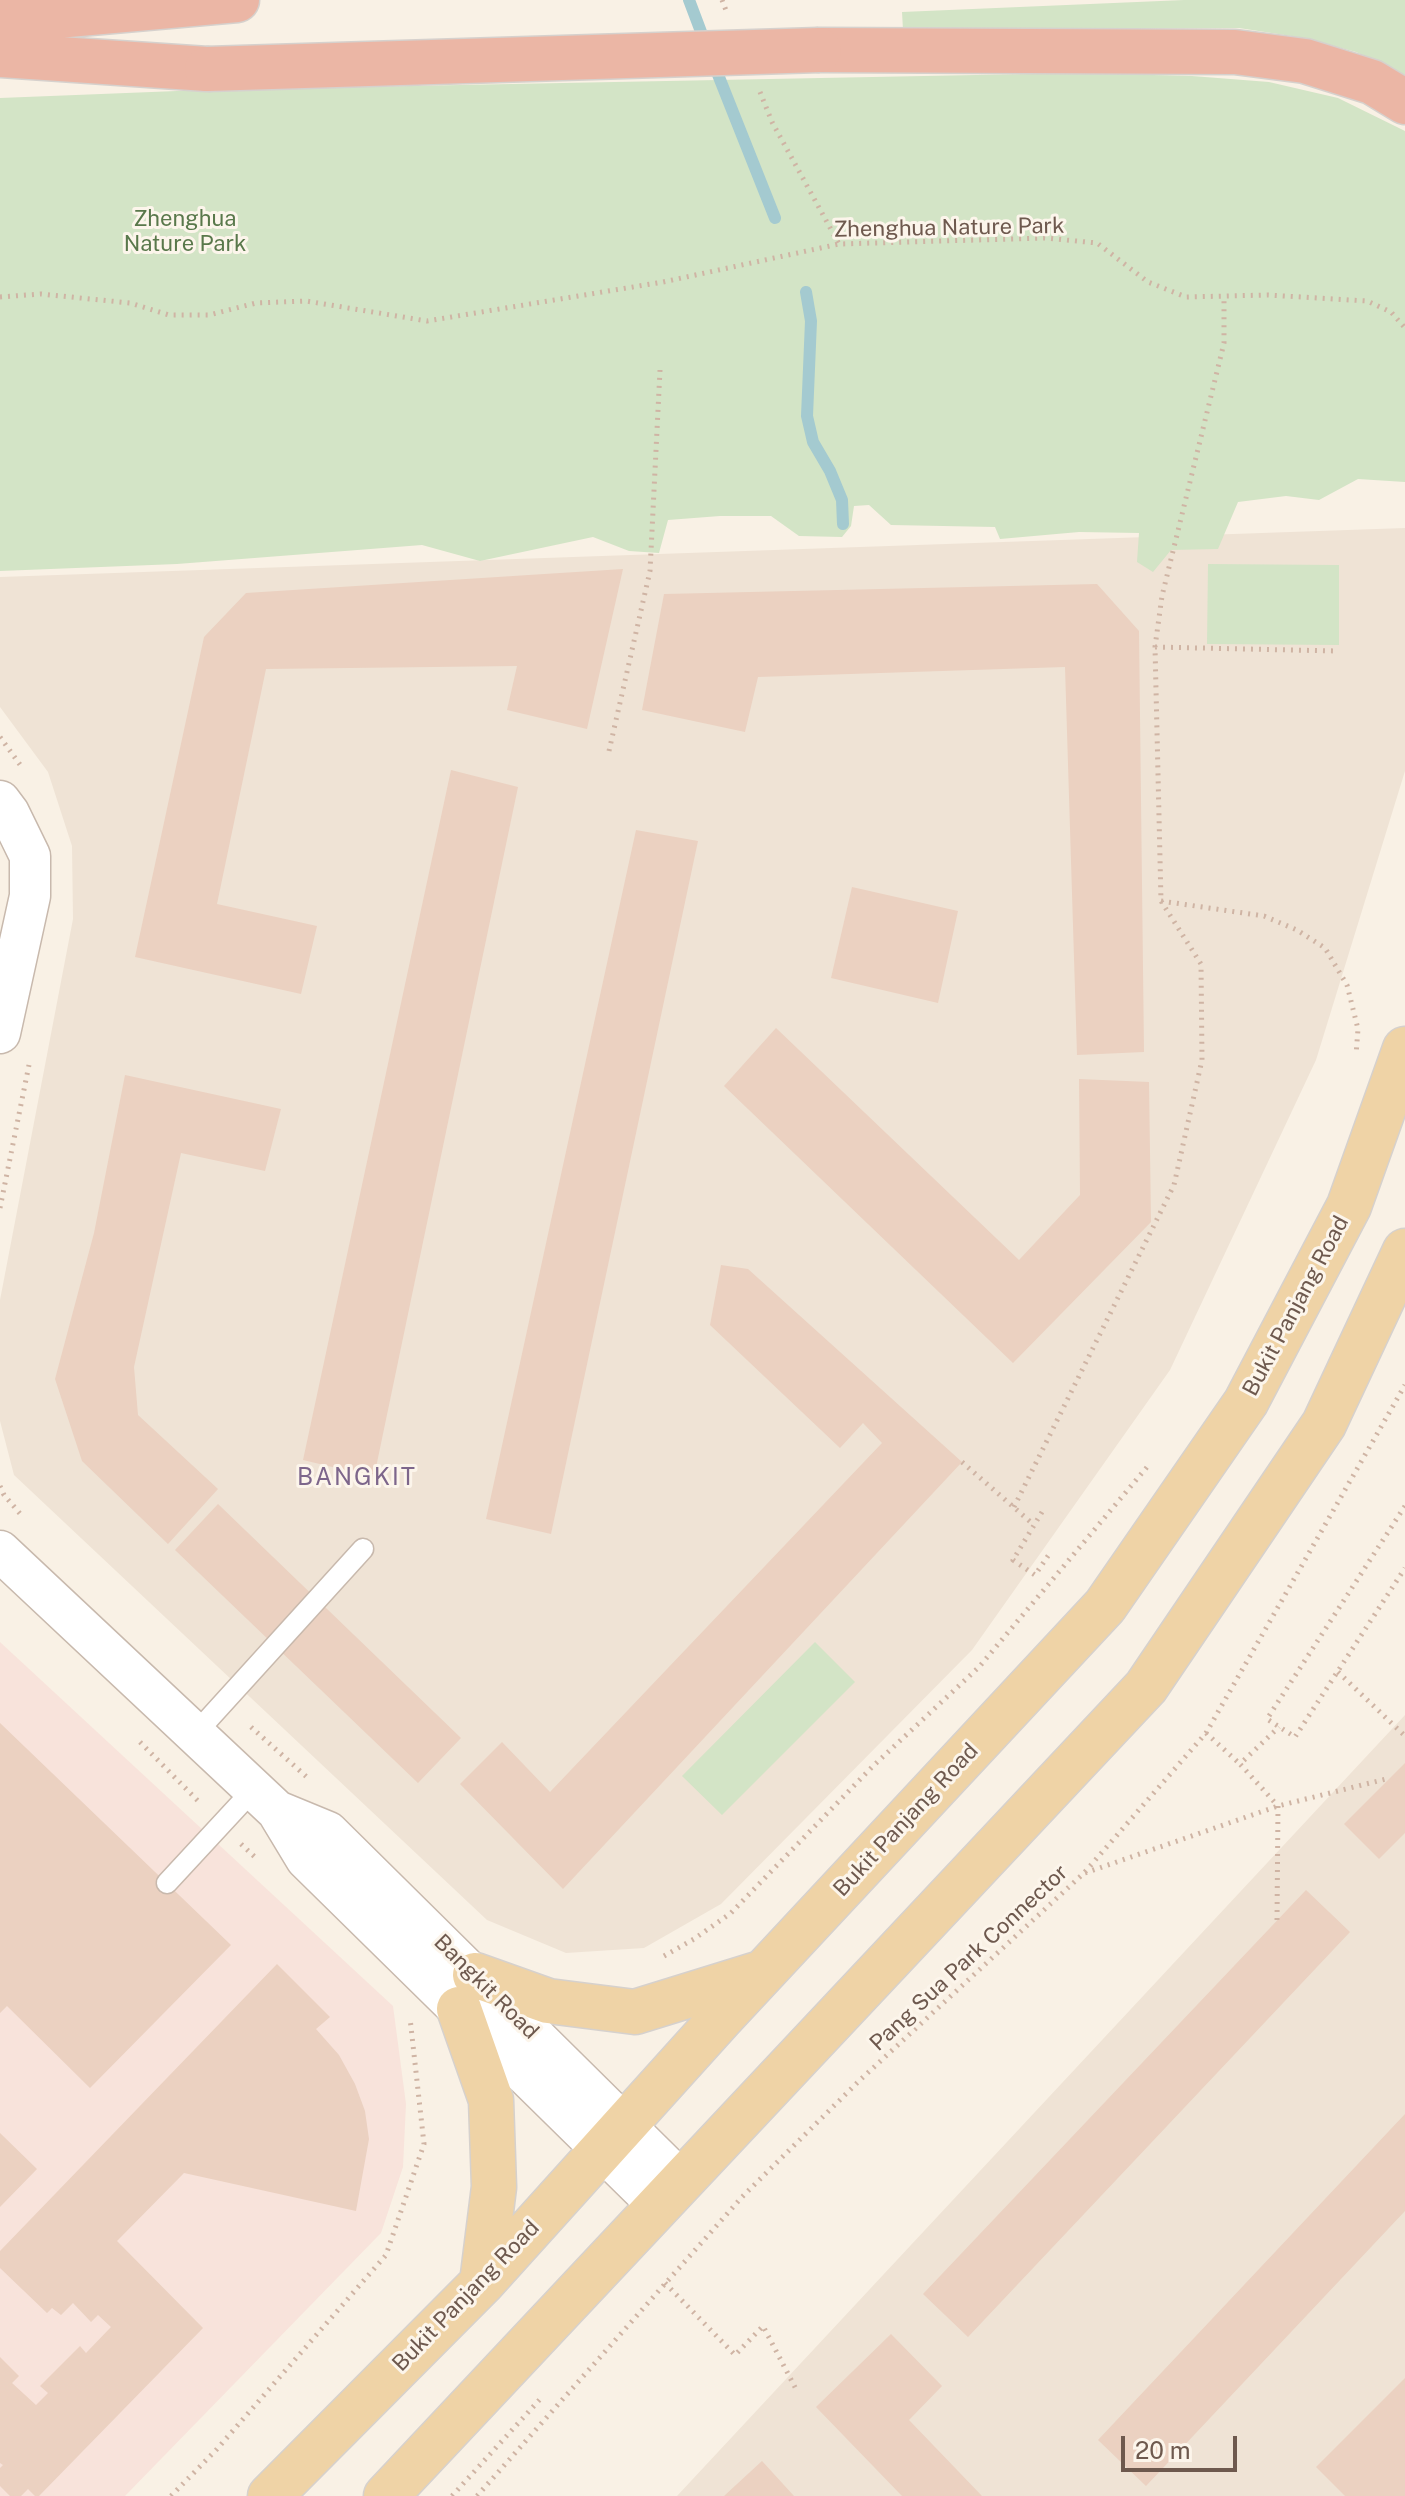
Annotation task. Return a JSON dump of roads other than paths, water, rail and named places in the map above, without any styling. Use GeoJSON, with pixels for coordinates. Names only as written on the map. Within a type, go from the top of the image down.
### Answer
{"type":"FeatureCollection","features":[{"type":"Feature","properties":{"kind":"highway"},"geometry":{"type":"LineString","coordinates":[[0,21],[220,1]]}},
{"type":"Feature","properties":{"kind":"highway"},"geometry":{"type":"LineString","coordinates":[[0,55],[207,69],[819,50],[1235,52],[1305,61],[1372,82],[1405,102]]}},
{"type":"Feature","properties":{"kind":"main road","name":"Bukit Panjang Road"},"geometry":{"type":"LineString","coordinates":[[270,2496],[482,2283],[763,1973],[1105,1606],[1246,1402],[1349,1206],[1405,1049]]}},
{"type":"Feature","properties":{"kind":"main road"},"geometry":{"type":"LineString","coordinates":[[386,2496],[1146,1687],[1324,1424],[1405,1251]]}},
{"type":"Feature","properties":{"kind":"main road"},"geometry":{"type":"LineString","coordinates":[[482,2283],[494,2187],[491,2100],[467,1992],[635,2012],[763,1973]]}},
{"type":"Feature","properties":{"kind":"street"},"geometry":{"type":"LineString","coordinates":[[0,801],[30,856],[30,896],[0,1033]]}},
{"type":"Feature","properties":{"kind":"street","name":"Bangkit Road"},"geometry":{"type":"LineString","coordinates":[[0,1551],[265,1800],[328,1832],[467,1992],[671,2194]]}},
{"type":"Feature","properties":{"kind":"lane"},"geometry":{"type":"LineString","coordinates":[[195,1734],[363,1549]]}},
{"type":"Feature","properties":{"kind":"lane"},"geometry":{"type":"LineString","coordinates":[[167,1883],[265,1800]]}},
{"type":"Feature","properties":{"kind":"waterway"},"geometry":{"type":"LineString","coordinates":[[689,0],[706,45]]}},
{"type":"Feature","properties":{"kind":"waterway"},"geometry":{"type":"LineString","coordinates":[[713,62],[775,218]]}},
{"type":"Feature","properties":{"kind":"waterway"},"geometry":{"type":"LineString","coordinates":[[806,292],[811,321],[807,416],[813,442],[842,500],[843,524]]}},
{"type":"Feature","properties":{"kind":"district","name":"BANGKIT"},"geometry":{"type":"Point","coordinates":[357,1478]}},
{"type":"Feature","properties":{"kind":"park label","name":"Zhenghua Nature Park"},"geometry":{"type":"Point","coordinates":[185,232]}}]}
